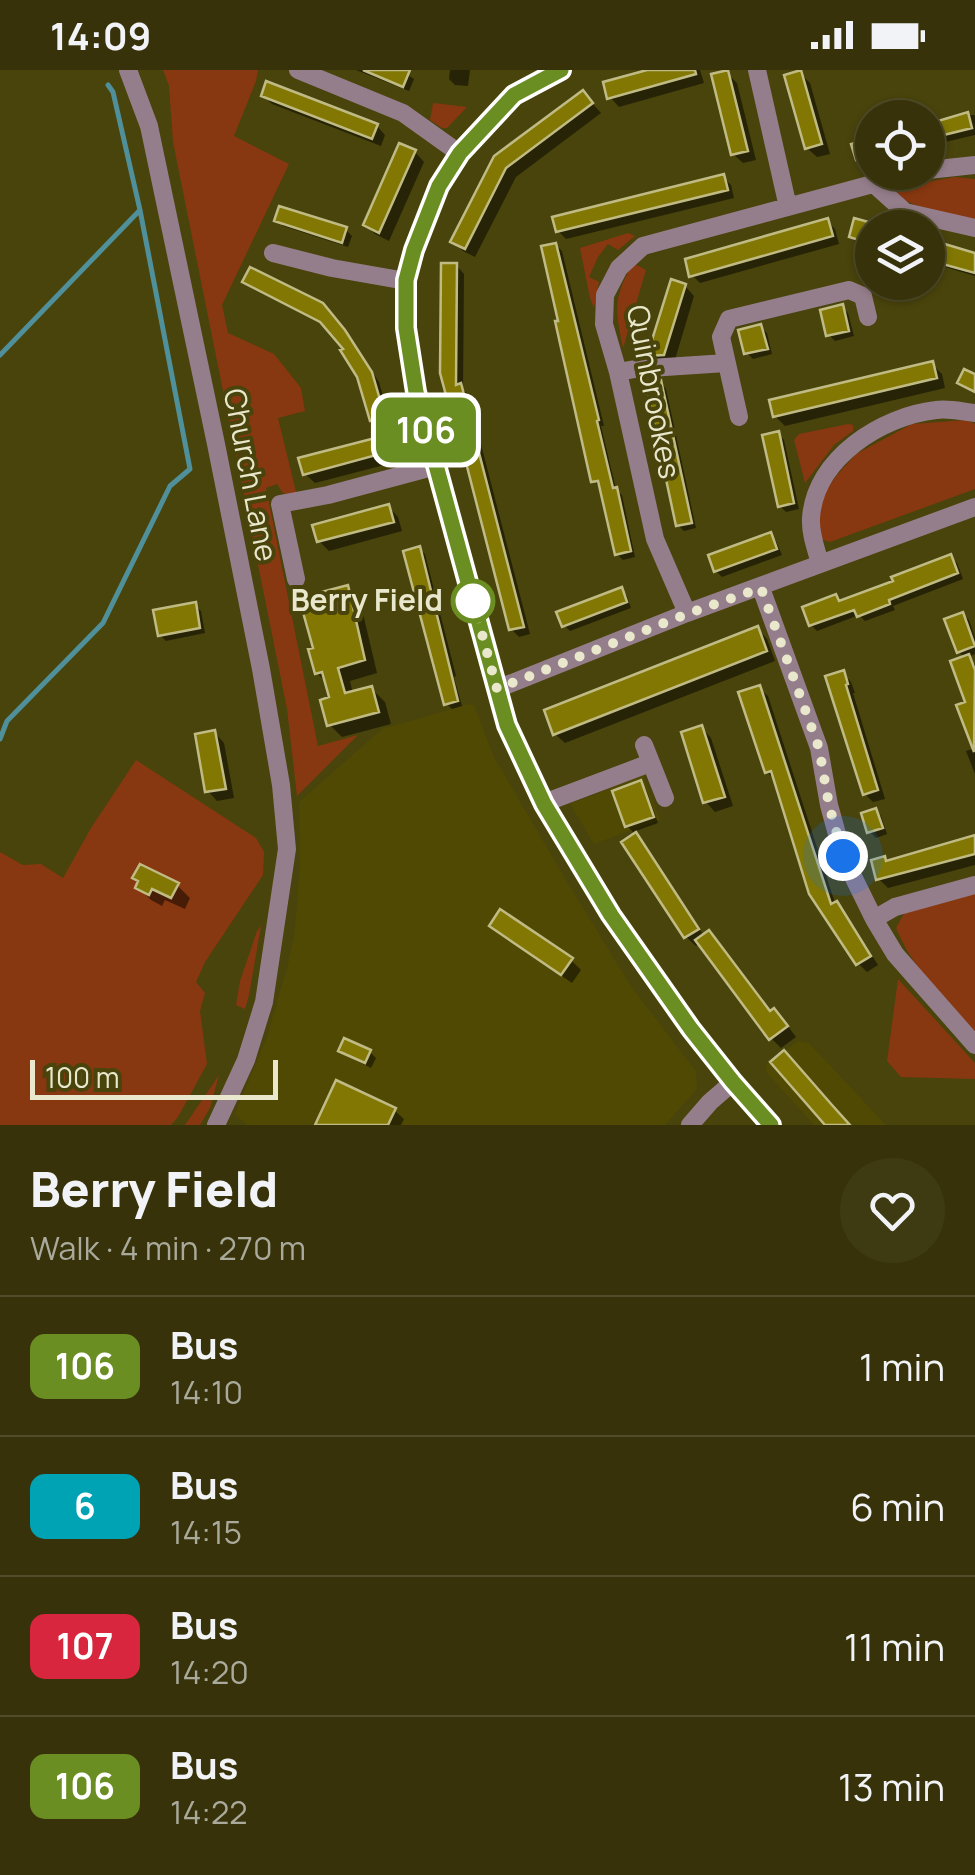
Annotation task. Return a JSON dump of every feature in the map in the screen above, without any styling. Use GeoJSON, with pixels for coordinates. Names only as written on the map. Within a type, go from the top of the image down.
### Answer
{"type":"FeatureCollection","features":[{"type":"Feature","properties":{"kind":"street","name":"Church Lane"},"geometry":{"type":"LineString","coordinates":[[128,70],[149,126],[261,669],[281,784],[286,845],[264,1002],[246,1060],[216,1125]]}},
{"type":"Feature","properties":{"kind":"street"},"geometry":{"type":"LineString","coordinates":[[298,70],[403,113],[460,153]]}},
{"type":"Feature","properties":{"kind":"street"},"geometry":{"type":"LineString","coordinates":[[561,70],[514,95],[460,153],[439,186],[406,280],[406,328],[416,392],[507,725],[544,804],[611,915],[691,1029],[771,1125]]}},
{"type":"Feature","properties":{"kind":"street"},"geometry":{"type":"LineString","coordinates":[[757,70],[788,207]]}},
{"type":"Feature","properties":{"kind":"street"},"geometry":{"type":"LineString","coordinates":[[945,168],[975,165]]}},
{"type":"Feature","properties":{"kind":"street","name":"Quinbrookes"},"geometry":{"type":"LineString","coordinates":[[687,614],[655,539],[604,324],[606,294],[619,268],[643,246],[855,189]]}},
{"type":"Feature","properties":{"kind":"street"},"geometry":{"type":"LineString","coordinates":[[881,190],[905,212],[975,228]]}},
{"type":"Feature","properties":{"kind":"street"},"geometry":{"type":"LineString","coordinates":[[274,253],[332,268],[406,280]]}},
{"type":"Feature","properties":{"kind":"street"},"geometry":{"type":"LineString","coordinates":[[739,417],[721,337],[729,318],[849,290],[863,296],[868,317]]}},
{"type":"Feature","properties":{"kind":"street"},"geometry":{"type":"LineString","coordinates":[[618,372],[726,363]]}},
{"type":"Feature","properties":{"kind":"street"},"geometry":{"type":"LineString","coordinates":[[820,563],[811,532],[811,515],[818,489],[844,451],[888,422],[938,409],[975,413]]}},
{"type":"Feature","properties":{"kind":"street"},"geometry":{"type":"LineString","coordinates":[[296,579],[280,504],[436,466]]}},
{"type":"Feature","properties":{"kind":"street"},"geometry":{"type":"LineString","coordinates":[[497,689],[972,508],[975,528]]}},
{"type":"Feature","properties":{"kind":"street"},"geometry":{"type":"LineString","coordinates":[[761,588],[819,748],[843,856],[896,954],[975,1045]]}},
{"type":"Feature","properties":{"kind":"street"},"geometry":{"type":"LineString","coordinates":[[544,804],[647,754],[664,798]]}},
{"type":"Feature","properties":{"kind":"street"},"geometry":{"type":"LineString","coordinates":[[874,919],[895,907],[975,885]]}},
{"type":"Feature","properties":{"kind":"street"},"geometry":{"type":"LineString","coordinates":[[690,1125],[733,1082]]}},
{"type":"Feature","properties":{"kind":"shaded area"},"geometry":{"type":"Polygon","coordinates":[[[163,70],[258,70],[234,136],[289,164],[222,305],[228,333],[274,354],[301,388],[305,411],[278,418],[297,496],[283,493],[277,484],[266,488],[318,746],[358,735],[297,796],[287,709],[173,142],[169,86],[163,70]]]}},
{"type":"Feature","properties":{"kind":"shaded area"},"geometry":{"type":"Polygon","coordinates":[[[433,103],[467,107],[447,128],[442,128],[430,120],[433,103]]]}},
{"type":"Feature","properties":{"kind":"shaded area"},"geometry":{"type":"Polygon","coordinates":[[[945,179],[975,179],[975,223],[898,197],[899,190],[945,190],[945,179]]]}},
{"type":"Feature","properties":{"kind":"shaded area"},"geometry":{"type":"Polygon","coordinates":[[[628,233],[635,236],[618,250],[608,244],[598,257],[589,277],[599,282],[594,308],[580,248],[628,233]]]}},
{"type":"Feature","properties":{"kind":"shaded area"},"geometry":{"type":"Polygon","coordinates":[[[633,263],[646,270],[623,348],[618,304],[633,263]]]}},
{"type":"Feature","properties":{"kind":"shaded area"},"geometry":{"type":"Polygon","coordinates":[[[967,420],[975,424],[975,489],[830,542],[817,538],[818,501],[856,454],[912,424],[967,420]]]}},
{"type":"Feature","properties":{"kind":"shaded area"},"geometry":{"type":"Polygon","coordinates":[[[853,425],[853,431],[834,445],[805,483],[794,440],[799,434],[853,425]]]}},
{"type":"Feature","properties":{"kind":"shaded area"},"geometry":{"type":"Polygon","coordinates":[[[474,705],[494,757],[633,989],[696,1071],[697,1089],[665,1125],[247,1125],[235,1114],[267,1037],[295,928],[299,802],[382,729],[474,705]]]}},
{"type":"Feature","properties":{"kind":"shaded area"},"geometry":{"type":"Polygon","coordinates":[[[136,760],[256,838],[264,852],[263,875],[196,982],[205,993],[200,1011],[207,1064],[171,1125],[0,1125],[0,852],[23,865],[41,864],[63,878],[136,760]]]}},
{"type":"Feature","properties":{"kind":"shaded area"},"geometry":{"type":"Polygon","coordinates":[[[642,771],[660,820],[594,844],[570,804],[642,771]]]}},
{"type":"Feature","properties":{"kind":"shaded area"},"geometry":{"type":"Polygon","coordinates":[[[975,893],[975,1032],[921,970],[896,928],[905,912],[975,893]]]}},
{"type":"Feature","properties":{"kind":"shaded area"},"geometry":{"type":"Polygon","coordinates":[[[261,926],[245,1009],[236,1005],[240,981],[261,926]]]}},
{"type":"Feature","properties":{"kind":"shaded area"},"geometry":{"type":"Polygon","coordinates":[[[898,979],[975,1063],[975,1079],[901,1077],[887,1061],[898,979]]]}},
{"type":"Feature","properties":{"kind":"shaded area"},"geometry":{"type":"Polygon","coordinates":[[[798,1041],[809,1043],[886,1125],[814,1125],[766,1072],[766,1065],[798,1041]]]}},
{"type":"Feature","properties":{"kind":"shaded area"},"geometry":{"type":"Polygon","coordinates":[[[219,1075],[210,1108],[200,1125],[185,1125],[219,1075]]]}},
{"type":"Feature","properties":{"kind":"building"},"geometry":{"type":"Polygon","coordinates":[[[363,70],[410,70],[403,87],[363,70]]]}},
{"type":"Feature","properties":{"kind":"building"},"geometry":{"type":"Polygon","coordinates":[[[647,70],[695,70],[696,74],[607,99],[603,82],[647,70]]]}},
{"type":"Feature","properties":{"kind":"building"},"geometry":{"type":"Polygon","coordinates":[[[728,70],[748,151],[731,155],[711,74],[728,70]]]}},
{"type":"Feature","properties":{"kind":"building"},"geometry":{"type":"Polygon","coordinates":[[[801,70],[822,144],[805,149],[784,75],[801,70]]]}},
{"type":"Feature","properties":{"kind":"building"},"geometry":{"type":"Polygon","coordinates":[[[266,81],[378,124],[372,139],[261,96],[266,81]]]}},
{"type":"Feature","properties":{"kind":"building"},"geometry":{"type":"Polygon","coordinates":[[[583,90],[593,103],[506,168],[465,249],[450,242],[494,156],[583,90]]]}},
{"type":"Feature","properties":{"kind":"building"},"geometry":{"type":"Polygon","coordinates":[[[968,112],[972,128],[945,135],[945,119],[968,112]]]}},
{"type":"Feature","properties":{"kind":"building"},"geometry":{"type":"Polygon","coordinates":[[[399,143],[416,150],[379,233],[363,225],[399,143]]]}},
{"type":"Feature","properties":{"kind":"building"},"geometry":{"type":"Polygon","coordinates":[[[724,174],[728,190],[556,232],[552,217],[724,174]]]}},
{"type":"Feature","properties":{"kind":"building"},"geometry":{"type":"Polygon","coordinates":[[[279,206],[347,227],[342,243],[274,221],[279,206]]]}},
{"type":"Feature","properties":{"kind":"building"},"geometry":{"type":"Polygon","coordinates":[[[828,218],[833,236],[689,277],[685,259],[828,218]]]}},
{"type":"Feature","properties":{"kind":"building"},"geometry":{"type":"Polygon","coordinates":[[[854,218],[855,218],[855,239],[849,237],[854,218]]]}},
{"type":"Feature","properties":{"kind":"building"},"geometry":{"type":"Polygon","coordinates":[[[556,243],[631,551],[615,555],[598,481],[591,482],[555,321],[541,246],[556,243]]]}},
{"type":"Feature","properties":{"kind":"building"},"geometry":{"type":"Polygon","coordinates":[[[945,244],[975,253],[975,273],[945,265],[945,244]]]}},
{"type":"Feature","properties":{"kind":"building"},"geometry":{"type":"Polygon","coordinates":[[[441,263],[457,263],[456,385],[461,383],[524,627],[509,630],[440,373],[441,263]]]}},
{"type":"Feature","properties":{"kind":"building"},"geometry":{"type":"Polygon","coordinates":[[[250,267],[323,303],[372,372],[385,417],[370,421],[357,377],[340,350],[343,349],[320,322],[242,282],[250,267]]]}},
{"type":"Feature","properties":{"kind":"building"},"geometry":{"type":"Polygon","coordinates":[[[671,279],[686,284],[664,355],[647,356],[671,279]]]}},
{"type":"Feature","properties":{"kind":"building"},"geometry":{"type":"Polygon","coordinates":[[[843,304],[849,331],[826,336],[820,310],[843,304]]]}},
{"type":"Feature","properties":{"kind":"building"},"geometry":{"type":"Polygon","coordinates":[[[761,324],[768,349],[744,354],[738,330],[761,324]]]}},
{"type":"Feature","properties":{"kind":"building"},"geometry":{"type":"Polygon","coordinates":[[[933,361],[937,378],[773,417],[769,400],[933,361]]]}},
{"type":"Feature","properties":{"kind":"building"},"geometry":{"type":"Polygon","coordinates":[[[964,369],[975,374],[975,392],[957,383],[964,369]]]}},
{"type":"Feature","properties":{"kind":"building"},"geometry":{"type":"Polygon","coordinates":[[[661,380],[692,523],[676,526],[645,381],[661,380]]]}},
{"type":"Feature","properties":{"kind":"building"},"geometry":{"type":"Polygon","coordinates":[[[779,431],[794,503],[778,507],[762,435],[779,431]]]}},
{"type":"Feature","properties":{"kind":"building"},"geometry":{"type":"Polygon","coordinates":[[[379,437],[384,453],[303,475],[298,458],[379,437]]]}},
{"type":"Feature","properties":{"kind":"building"},"geometry":{"type":"Polygon","coordinates":[[[389,504],[394,522],[317,542],[312,525],[389,504]]]}},
{"type":"Feature","properties":{"kind":"building"},"geometry":{"type":"Polygon","coordinates":[[[771,532],[777,549],[714,572],[708,555],[771,532]]]}},
{"type":"Feature","properties":{"kind":"building"},"geometry":{"type":"Polygon","coordinates":[[[420,546],[458,701],[444,705],[403,551],[420,546]]]}},
{"type":"Feature","properties":{"kind":"building"},"geometry":{"type":"Polygon","coordinates":[[[951,554],[958,573],[857,617],[854,610],[809,626],[802,607],[836,594],[839,601],[951,554]]]}},
{"type":"Feature","properties":{"kind":"building"},"geometry":{"type":"Polygon","coordinates":[[[348,585],[365,660],[338,668],[345,693],[372,686],[379,712],[327,726],[320,700],[329,697],[322,672],[315,674],[308,649],[313,648],[299,598],[348,585]]]}},
{"type":"Feature","properties":{"kind":"building"},"geometry":{"type":"Polygon","coordinates":[[[622,587],[627,602],[562,627],[556,612],[622,587]]]}},
{"type":"Feature","properties":{"kind":"building"},"geometry":{"type":"Polygon","coordinates":[[[196,602],[200,628],[158,636],[153,610],[196,602]]]}},
{"type":"Feature","properties":{"kind":"building"},"geometry":{"type":"Polygon","coordinates":[[[963,612],[975,646],[957,653],[944,619],[963,612]]]}},
{"type":"Feature","properties":{"kind":"building"},"geometry":{"type":"Polygon","coordinates":[[[758,626],[767,651],[553,735],[544,710],[758,626]]]}},
{"type":"Feature","properties":{"kind":"building"},"geometry":{"type":"Polygon","coordinates":[[[969,654],[975,670],[974,752],[956,705],[965,702],[950,661],[969,654]]]}},
{"type":"Feature","properties":{"kind":"building"},"geometry":{"type":"Polygon","coordinates":[[[844,670],[878,790],[863,795],[825,676],[844,670]]]}},
{"type":"Feature","properties":{"kind":"building"},"geometry":{"type":"Polygon","coordinates":[[[760,685],[831,904],[837,901],[871,956],[856,965],[809,894],[771,771],[765,773],[738,692],[760,685]]]}},
{"type":"Feature","properties":{"kind":"building"},"geometry":{"type":"Polygon","coordinates":[[[702,725],[725,797],[703,803],[681,732],[702,725]]]}},
{"type":"Feature","properties":{"kind":"building"},"geometry":{"type":"Polygon","coordinates":[[[215,730],[226,789],[205,792],[195,734],[215,730]]]}},
{"type":"Feature","properties":{"kind":"building"},"geometry":{"type":"Polygon","coordinates":[[[641,780],[654,817],[625,827],[612,791],[641,780]]]}},
{"type":"Feature","properties":{"kind":"building"},"geometry":{"type":"Polygon","coordinates":[[[876,808],[883,828],[867,833],[861,813],[876,808]]]}},
{"type":"Feature","properties":{"kind":"building"},"geometry":{"type":"Polygon","coordinates":[[[636,832],[699,929],[684,938],[621,842],[636,832]]]}},
{"type":"Feature","properties":{"kind":"building"},"geometry":{"type":"Polygon","coordinates":[[[975,835],[975,854],[876,880],[871,860],[885,856],[886,861],[975,835]]]}},
{"type":"Feature","properties":{"kind":"building"},"geometry":{"type":"Polygon","coordinates":[[[140,864],[179,883],[171,898],[152,889],[149,895],[135,888],[138,881],[132,878],[140,864]]]}},
{"type":"Feature","properties":{"kind":"building"},"geometry":{"type":"Polygon","coordinates":[[[500,909],[573,958],[561,975],[489,926],[500,909]]]}},
{"type":"Feature","properties":{"kind":"building"},"geometry":{"type":"Polygon","coordinates":[[[709,930],[770,1011],[774,1008],[788,1026],[769,1040],[695,940],[709,930]]]}},
{"type":"Feature","properties":{"kind":"building"},"geometry":{"type":"Polygon","coordinates":[[[344,1038],[371,1050],[365,1063],[338,1051],[344,1038]]]}},
{"type":"Feature","properties":{"kind":"building"},"geometry":{"type":"Polygon","coordinates":[[[784,1050],[850,1125],[825,1125],[770,1062],[784,1050]]]}},
{"type":"Feature","properties":{"kind":"building"},"geometry":{"type":"Polygon","coordinates":[[[336,1080],[396,1108],[388,1125],[315,1125],[336,1080]]]}},
{"type":"Feature","properties":{"kind":"waterway"},"geometry":{"type":"LineString","coordinates":[[0,739],[7,721],[103,623],[170,486],[190,469],[140,210],[113,92],[108,85]]}},
{"type":"Feature","properties":{"kind":"waterway"},"geometry":{"type":"LineString","coordinates":[[0,355],[140,210]]}},
{"type":"Feature","properties":{"kind":"bus line","name":"106"},"geometry":{"type":"LineString","coordinates":[[561,70],[514,95],[460,153],[439,186],[406,280],[406,328],[416,392],[507,725],[544,804],[611,915],[691,1029],[771,1125]]}},
{"type":"Feature","properties":{"kind":"place","name":"Berry Field"},"geometry":{"type":"Point","coordinates":[473,601]}},
{"type":"Feature","properties":{"kind":"route"},"geometry":{"type":"LineString","coordinates":[[473,601],[497,689],[761,588],[819,748],[843,856]]}}]}
